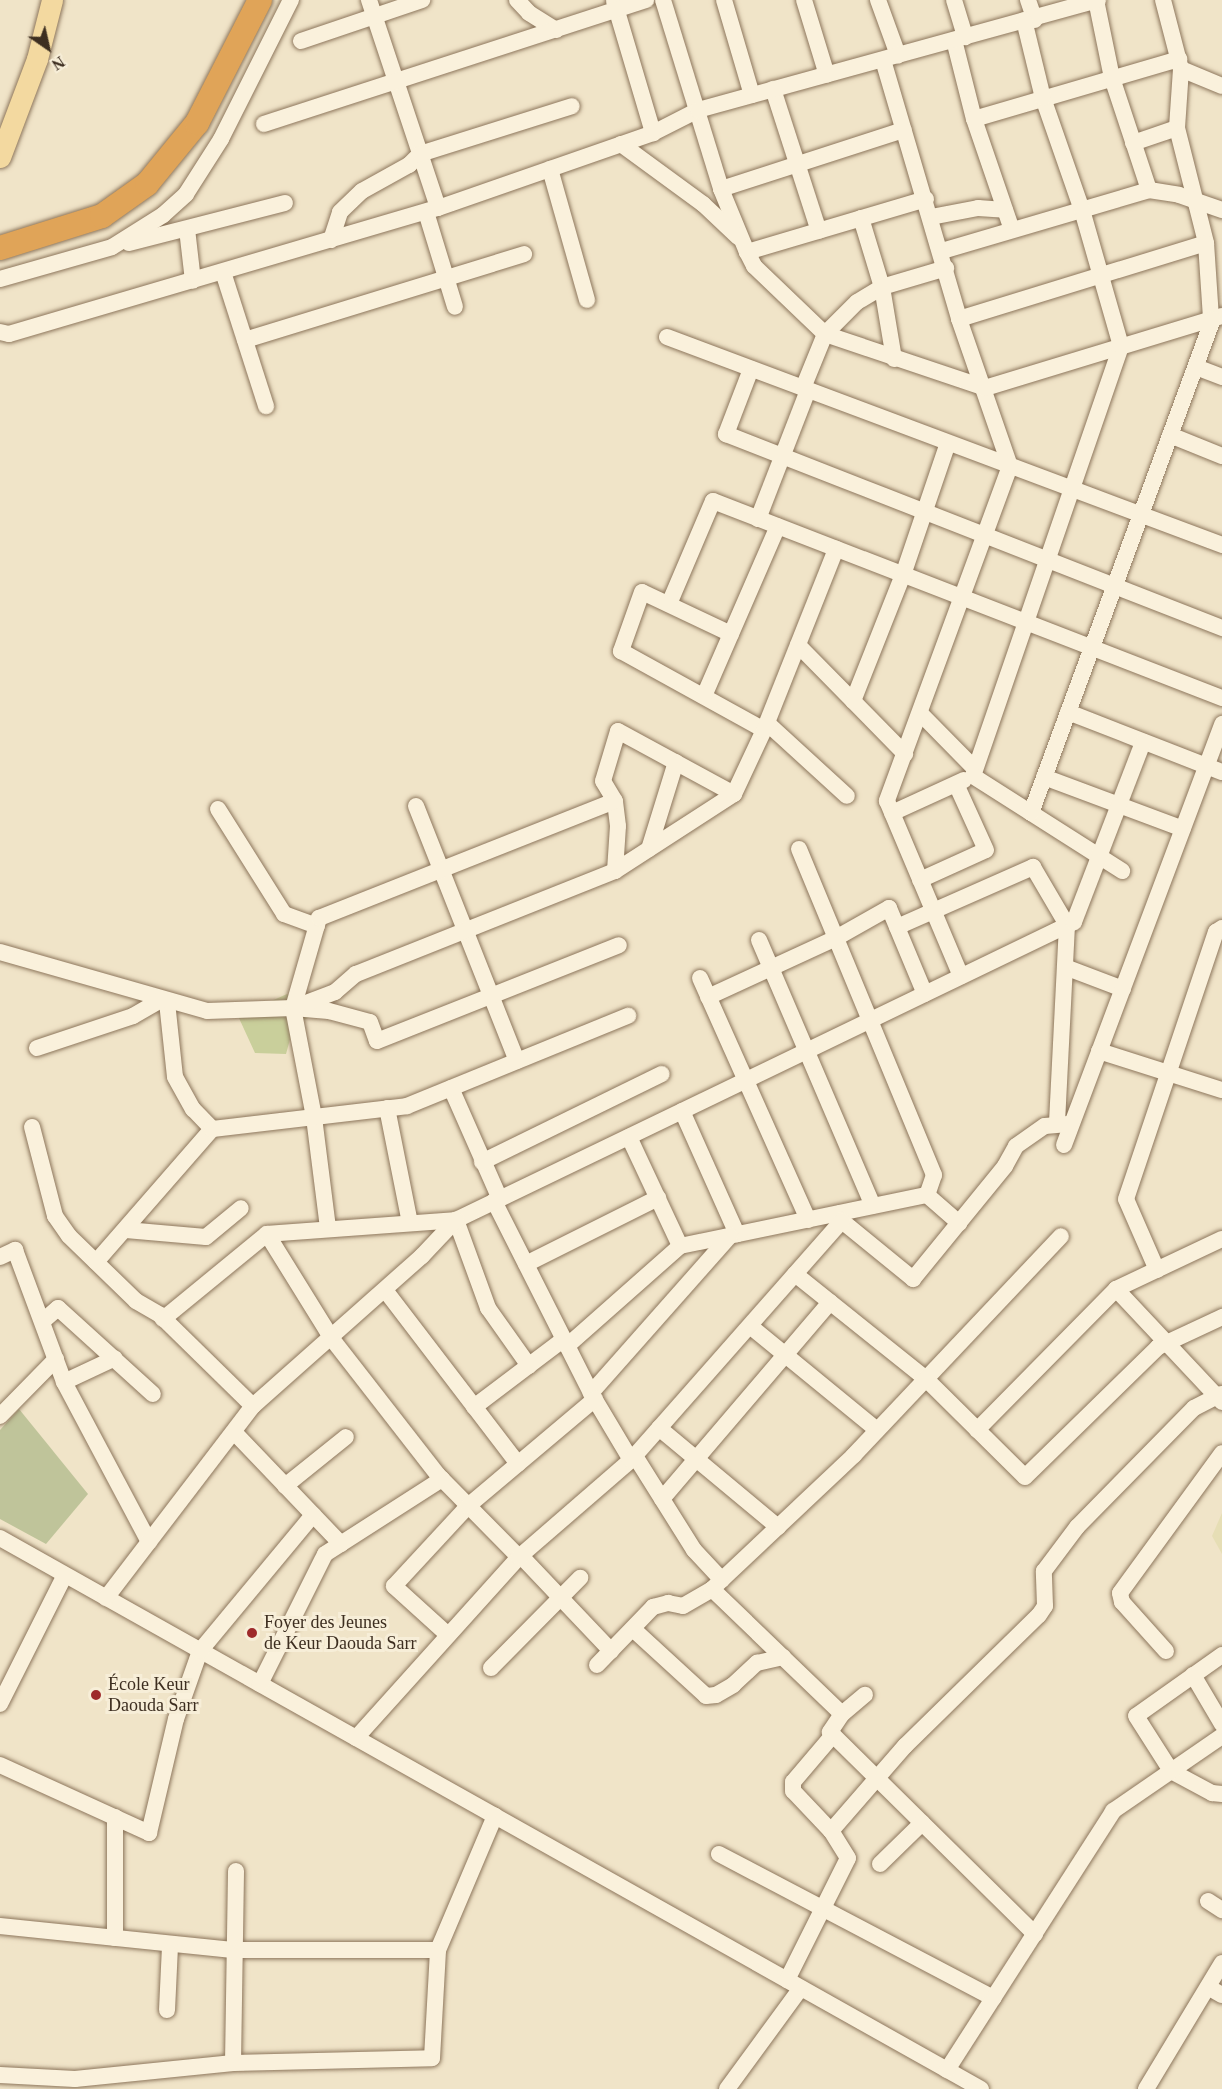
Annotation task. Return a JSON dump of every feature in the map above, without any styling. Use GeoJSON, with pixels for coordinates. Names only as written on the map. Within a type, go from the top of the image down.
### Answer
{"type":"FeatureCollection","features":[{"type":"Feature","properties":{"kind":"highway"},"geometry":{"type":"LineString","coordinates":[[0,248],[102,216],[147,184],[197,123],[260,0]]}},
{"type":"Feature","properties":{"kind":"main road"},"geometry":{"type":"LineString","coordinates":[[1,150],[36,59],[52,0]]}},
{"type":"Feature","properties":{"kind":"street"},"geometry":{"type":"LineString","coordinates":[[111,247],[163,215],[203,171],[291,0]]}},
{"type":"Feature","properties":{"kind":"street"},"geometry":{"type":"LineString","coordinates":[[301,40],[372,8],[422,0]]}},
{"type":"Feature","properties":{"kind":"street"},"geometry":{"type":"LineString","coordinates":[[517,0],[529,13],[556,30]]}},
{"type":"Feature","properties":{"kind":"street"},"geometry":{"type":"LineString","coordinates":[[264,124],[556,30],[616,5],[646,0]]}},
{"type":"Feature","properties":{"kind":"street"},"geometry":{"type":"LineString","coordinates":[[663,0],[722,189],[754,266],[825,334],[985,388],[1216,318]]}},
{"type":"Feature","properties":{"kind":"street"},"geometry":{"type":"LineString","coordinates":[[724,0],[752,95]]}},
{"type":"Feature","properties":{"kind":"street"},"geometry":{"type":"LineString","coordinates":[[804,0],[827,75]]}},
{"type":"Feature","properties":{"kind":"street"},"geometry":{"type":"LineString","coordinates":[[878,0],[904,130],[942,251],[959,319],[985,388],[1010,466],[887,801],[961,976]]}},
{"type":"Feature","properties":{"kind":"street"},"geometry":{"type":"LineString","coordinates":[[954,0],[974,119],[1012,230]]}},
{"type":"Feature","properties":{"kind":"street"},"geometry":{"type":"LineString","coordinates":[[891,813],[956,783],[973,772],[1075,490],[1121,346],[1098,276],[1082,210],[1043,98],[1029,20],[1028,0]]}},
{"type":"Feature","properties":{"kind":"street"},"geometry":{"type":"LineString","coordinates":[[0,332],[9,334],[432,210],[653,133],[698,110],[1097,0],[1112,78],[1149,190]]}},
{"type":"Feature","properties":{"kind":"street"},"geometry":{"type":"LineString","coordinates":[[1031,813],[1170,435],[1216,318],[1206,243],[1177,128],[1180,64],[1163,0]]}},
{"type":"Feature","properties":{"kind":"street"},"geometry":{"type":"LineString","coordinates":[[616,5],[653,133]]}},
{"type":"Feature","properties":{"kind":"street"},"geometry":{"type":"LineString","coordinates":[[372,8],[420,154],[446,278],[455,307]]}},
{"type":"Feature","properties":{"kind":"street"},"geometry":{"type":"LineString","coordinates":[[974,119],[1112,78],[1180,64],[1222,86]]}},
{"type":"Feature","properties":{"kind":"street"},"geometry":{"type":"LineString","coordinates":[[773,89],[819,231]]}},
{"type":"Feature","properties":{"kind":"street"},"geometry":{"type":"LineString","coordinates":[[331,240],[340,212],[362,191],[409,165],[420,154],[572,106]]}},
{"type":"Feature","properties":{"kind":"street"},"geometry":{"type":"LineString","coordinates":[[1133,143],[1177,128]]}},
{"type":"Feature","properties":{"kind":"street"},"geometry":{"type":"LineString","coordinates":[[722,189],[797,162],[904,130]]}},
{"type":"Feature","properties":{"kind":"street"},"geometry":{"type":"LineString","coordinates":[[621,144],[702,204],[745,247]]}},
{"type":"Feature","properties":{"kind":"street"},"geometry":{"type":"LineString","coordinates":[[550,169],[588,300]]}},
{"type":"Feature","properties":{"kind":"street"},"geometry":{"type":"LineString","coordinates":[[942,251],[1149,190],[1197,201],[1222,210]]}},
{"type":"Feature","properties":{"kind":"street"},"geometry":{"type":"LineString","coordinates":[[745,247],[819,231],[926,199]]}},
{"type":"Feature","properties":{"kind":"street"},"geometry":{"type":"LineString","coordinates":[[0,279],[111,247],[285,203]]}},
{"type":"Feature","properties":{"kind":"street"},"geometry":{"type":"LineString","coordinates":[[931,217],[978,208],[1005,210]]}},
{"type":"Feature","properties":{"kind":"street"},"geometry":{"type":"LineString","coordinates":[[861,218],[882,287],[894,359]]}},
{"type":"Feature","properties":{"kind":"street"},"geometry":{"type":"LineString","coordinates":[[187,229],[193,281]]}},
{"type":"Feature","properties":{"kind":"street"},"geometry":{"type":"LineString","coordinates":[[959,319],[1206,243]]}},
{"type":"Feature","properties":{"kind":"street"},"geometry":{"type":"LineString","coordinates":[[245,340],[524,254]]}},
{"type":"Feature","properties":{"kind":"street"},"geometry":{"type":"LineString","coordinates":[[758,519],[783,456],[825,334],[857,302],[882,287],[946,268]]}},
{"type":"Feature","properties":{"kind":"street"},"geometry":{"type":"LineString","coordinates":[[223,272],[266,406]]}},
{"type":"Feature","properties":{"kind":"street"},"geometry":{"type":"LineString","coordinates":[[667,337],[1222,545]]}},
{"type":"Feature","properties":{"kind":"street"},"geometry":{"type":"LineString","coordinates":[[1196,367],[1222,377]]}},
{"type":"Feature","properties":{"kind":"street"},"geometry":{"type":"LineString","coordinates":[[751,369],[726,434],[1222,628]]}},
{"type":"Feature","properties":{"kind":"street"},"geometry":{"type":"LineString","coordinates":[[1170,435],[1222,456]]}},
{"type":"Feature","properties":{"kind":"street"},"geometry":{"type":"LineString","coordinates":[[853,701],[903,574],[948,443]]}},
{"type":"Feature","properties":{"kind":"street"},"geometry":{"type":"LineString","coordinates":[[669,604],[713,501],[1222,698]]}},
{"type":"Feature","properties":{"kind":"street"},"geometry":{"type":"LineString","coordinates":[[704,696],[778,526]]}},
{"type":"Feature","properties":{"kind":"street"},"geometry":{"type":"LineString","coordinates":[[293,1008],[335,992],[356,974],[615,871],[734,794],[766,726],[836,549]]}},
{"type":"Feature","properties":{"kind":"street"},"geometry":{"type":"LineString","coordinates":[[731,634],[642,592],[621,651],[704,696],[766,726],[848,796]]}},
{"type":"Feature","properties":{"kind":"street"},"geometry":{"type":"LineString","coordinates":[[798,645],[905,754]]}},
{"type":"Feature","properties":{"kind":"street"},"geometry":{"type":"LineString","coordinates":[[1068,712],[1214,769]]}},
{"type":"Feature","properties":{"kind":"street"},"geometry":{"type":"LineString","coordinates":[[920,713],[973,772],[1031,813],[1122,871]]}},
{"type":"Feature","properties":{"kind":"street"},"geometry":{"type":"LineString","coordinates":[[1065,1124],[1099,1051],[1183,829],[1214,769],[1222,724]]}},
{"type":"Feature","properties":{"kind":"street"},"geometry":{"type":"LineString","coordinates":[[615,871],[618,826],[615,801],[603,781],[618,731],[734,794]]}},
{"type":"Feature","properties":{"kind":"street"},"geometry":{"type":"LineString","coordinates":[[105,1598],[253,1406],[332,1339],[456,1220],[1074,922],[1143,742]]}},
{"type":"Feature","properties":{"kind":"street"},"geometry":{"type":"LineString","coordinates":[[648,849],[676,762]]}},
{"type":"Feature","properties":{"kind":"street"},"geometry":{"type":"LineString","coordinates":[[1044,777],[1183,829]]}},
{"type":"Feature","properties":{"kind":"street"},"geometry":{"type":"LineString","coordinates":[[920,880],[986,850],[956,783]]}},
{"type":"Feature","properties":{"kind":"street"},"geometry":{"type":"LineString","coordinates":[[328,1228],[314,1117],[293,1008],[319,918],[615,801]]}},
{"type":"Feature","properties":{"kind":"street"},"geometry":{"type":"LineString","coordinates":[[416,806],[517,1061]]}},
{"type":"Feature","properties":{"kind":"street"},"geometry":{"type":"LineString","coordinates":[[218,809],[284,914],[316,926]]}},
{"type":"Feature","properties":{"kind":"street"},"geometry":{"type":"LineString","coordinates":[[799,849],[934,1175],[927,1195]]}},
{"type":"Feature","properties":{"kind":"street"},"geometry":{"type":"LineString","coordinates":[[897,927],[1033,867],[1067,925],[1064,1145]]}},
{"type":"Feature","properties":{"kind":"street"},"geometry":{"type":"LineString","coordinates":[[708,997],[836,938],[889,908],[925,994]]}},
{"type":"Feature","properties":{"kind":"street"},"geometry":{"type":"LineString","coordinates":[[1157,1270],[1125,1199],[1216,932],[1222,928]]}},
{"type":"Feature","properties":{"kind":"street"},"geometry":{"type":"LineString","coordinates":[[759,940],[873,1206]]}},
{"type":"Feature","properties":{"kind":"street"},"geometry":{"type":"LineString","coordinates":[[0,952],[164,1001],[207,1011],[293,1008],[329,1011],[370,1022],[377,1041],[620,945]]}},
{"type":"Feature","properties":{"kind":"street"},"geometry":{"type":"LineString","coordinates":[[1065,967],[1123,989]]}},
{"type":"Feature","properties":{"kind":"street"},"geometry":{"type":"LineString","coordinates":[[700,978],[808,1220]]}},
{"type":"Feature","properties":{"kind":"street"},"geometry":{"type":"LineString","coordinates":[[37,1047],[133,1016],[164,1001]]}},
{"type":"Feature","properties":{"kind":"street"},"geometry":{"type":"LineString","coordinates":[[164,1001],[175,1077],[193,1109],[212,1129]]}},
{"type":"Feature","properties":{"kind":"street"},"geometry":{"type":"LineString","coordinates":[[96,1262],[212,1129],[407,1106],[628,1016]]}},
{"type":"Feature","properties":{"kind":"street"},"geometry":{"type":"LineString","coordinates":[[1099,1051],[1222,1090]]}},
{"type":"Feature","properties":{"kind":"street"},"geometry":{"type":"LineString","coordinates":[[482,1162],[662,1074]]}},
{"type":"Feature","properties":{"kind":"street"},"geometry":{"type":"LineString","coordinates":[[451,1088],[526,1264],[593,1396],[717,1584],[783,1657],[842,1714]]}},
{"type":"Feature","properties":{"kind":"street"},"geometry":{"type":"LineString","coordinates":[[387,1108],[410,1223]]}},
{"type":"Feature","properties":{"kind":"street"},"geometry":{"type":"LineString","coordinates":[[682,1111],[733,1235]]}},
{"type":"Feature","properties":{"kind":"street"},"geometry":{"type":"LineString","coordinates":[[841,1217],[913,1279],[1005,1166],[1016,1146],[1045,1126],[1065,1124]]}},
{"type":"Feature","properties":{"kind":"street"},"geometry":{"type":"LineString","coordinates":[[32,1127],[55,1216],[69,1236],[136,1301],[163,1318],[253,1406]]}},
{"type":"Feature","properties":{"kind":"street"},"geometry":{"type":"LineString","coordinates":[[628,1137],[680,1246]]}},
{"type":"Feature","properties":{"kind":"street"},"geometry":{"type":"LineString","coordinates":[[474,1407],[529,1366],[566,1343],[680,1246],[808,1220],[841,1217],[873,1206],[927,1195]]}},
{"type":"Feature","properties":{"kind":"street"},"geometry":{"type":"LineString","coordinates":[[927,1195],[959,1223]]}},
{"type":"Feature","properties":{"kind":"street"},"geometry":{"type":"LineString","coordinates":[[526,1264],[658,1198]]}},
{"type":"Feature","properties":{"kind":"street"},"geometry":{"type":"LineString","coordinates":[[126,1230],[206,1237],[241,1208]]}},
{"type":"Feature","properties":{"kind":"street"},"geometry":{"type":"LineString","coordinates":[[356,1738],[520,1556],[633,1458],[795,1274],[841,1217]]}},
{"type":"Feature","properties":{"kind":"street"},"geometry":{"type":"LineString","coordinates":[[163,1318],[267,1234],[456,1220]]}},
{"type":"Feature","properties":{"kind":"street"},"geometry":{"type":"LineString","coordinates":[[456,1220],[488,1308],[529,1366]]}},
{"type":"Feature","properties":{"kind":"street"},"geometry":{"type":"LineString","coordinates":[[267,1234],[332,1339],[442,1479],[611,1651]]}},
{"type":"Feature","properties":{"kind":"street"},"geometry":{"type":"LineString","coordinates":[[448,1635],[394,1586],[468,1506],[593,1396],[733,1235]]}},
{"type":"Feature","properties":{"kind":"street"},"geometry":{"type":"LineString","coordinates":[[597,1665],[653,1608],[668,1603],[683,1606],[717,1584],[877,1430],[1061,1236]]}},
{"type":"Feature","properties":{"kind":"street"},"geometry":{"type":"LineString","coordinates":[[977,1430],[1116,1289],[1222,1239]]}},
{"type":"Feature","properties":{"kind":"street"},"geometry":{"type":"LineString","coordinates":[[0,1257],[15,1250],[64,1382],[149,1542]]}},
{"type":"Feature","properties":{"kind":"street"},"geometry":{"type":"LineString","coordinates":[[795,1274],[926,1379],[1025,1477],[1158,1347],[1222,1317]]}},
{"type":"Feature","properties":{"kind":"street"},"geometry":{"type":"LineString","coordinates":[[831,1831],[879,1780],[905,1746],[1039,1615],[1045,1606],[1044,1571],[1077,1527],[1194,1408],[1221,1397],[1116,1289]]}},
{"type":"Feature","properties":{"kind":"street"},"geometry":{"type":"LineString","coordinates":[[385,1290],[518,1464]]}},
{"type":"Feature","properties":{"kind":"street"},"geometry":{"type":"LineString","coordinates":[[662,1499],[830,1302]]}},
{"type":"Feature","properties":{"kind":"street"},"geometry":{"type":"LineString","coordinates":[[43,1321],[58,1308],[153,1394]]}},
{"type":"Feature","properties":{"kind":"street"},"geometry":{"type":"LineString","coordinates":[[750,1326],[877,1430]]}},
{"type":"Feature","properties":{"kind":"street"},"geometry":{"type":"LineString","coordinates":[[64,1382],[115,1358]]}},
{"type":"Feature","properties":{"kind":"street"},"geometry":{"type":"LineString","coordinates":[[0,1416],[56,1359]]}},
{"type":"Feature","properties":{"kind":"street"},"geometry":{"type":"LineString","coordinates":[[659,1428],[778,1527]]}},
{"type":"Feature","properties":{"kind":"street"},"geometry":{"type":"LineString","coordinates":[[234,1432],[341,1544]]}},
{"type":"Feature","properties":{"kind":"street"},"geometry":{"type":"LineString","coordinates":[[285,1486],[345,1437]]}},
{"type":"Feature","properties":{"kind":"street"},"geometry":{"type":"LineString","coordinates":[[1166,1652],[1122,1602],[1120,1593],[1222,1453]]}},
{"type":"Feature","properties":{"kind":"street"},"geometry":{"type":"LineString","coordinates":[[260,1684],[325,1554],[442,1479]]}},
{"type":"Feature","properties":{"kind":"street"},"geometry":{"type":"LineString","coordinates":[[0,1765],[149,1833],[176,1719],[200,1651],[313,1515]]}},
{"type":"Feature","properties":{"kind":"street"},"geometry":{"type":"LineString","coordinates":[[0,1538],[975,2087]]}},
{"type":"Feature","properties":{"kind":"street"},"geometry":{"type":"LineString","coordinates":[[0,1704],[65,1575]]}},
{"type":"Feature","properties":{"kind":"street"},"geometry":{"type":"LineString","coordinates":[[491,1668],[580,1578]]}},
{"type":"Feature","properties":{"kind":"street"},"geometry":{"type":"LineString","coordinates":[[633,1629],[706,1696],[716,1695],[733,1685],[757,1663],[783,1657]]}},
{"type":"Feature","properties":{"kind":"street"},"geometry":{"type":"LineString","coordinates":[[1222,1655],[1136,1716],[1171,1771],[1212,1793],[1222,1794]]}},
{"type":"Feature","properties":{"kind":"street"},"geometry":{"type":"LineString","coordinates":[[1193,1675],[1222,1724]]}},
{"type":"Feature","properties":{"kind":"street"},"geometry":{"type":"LineString","coordinates":[[865,1695],[842,1714],[830,1732],[1035,1934]]}},
{"type":"Feature","properties":{"kind":"street"},"geometry":{"type":"LineString","coordinates":[[727,2089],[794,1984],[824,1909],[848,1858],[831,1831],[793,1791],[793,1782],[833,1735]]}},
{"type":"Feature","properties":{"kind":"street"},"geometry":{"type":"LineString","coordinates":[[947,2070],[1113,1811],[1222,1736]]}},
{"type":"Feature","properties":{"kind":"street"},"geometry":{"type":"LineString","coordinates":[[0,2075],[75,2079],[232,2063],[432,2058],[438,1950],[495,1816]]}},
{"type":"Feature","properties":{"kind":"street"},"geometry":{"type":"LineString","coordinates":[[115,1817],[115,1938]]}},
{"type":"Feature","properties":{"kind":"street"},"geometry":{"type":"LineString","coordinates":[[880,1864],[922,1823]]}},
{"type":"Feature","properties":{"kind":"street"},"geometry":{"type":"LineString","coordinates":[[719,1854],[993,1998]]}},
{"type":"Feature","properties":{"kind":"street"},"geometry":{"type":"LineString","coordinates":[[232,2063],[236,1871]]}},
{"type":"Feature","properties":{"kind":"street"},"geometry":{"type":"LineString","coordinates":[[0,1926],[170,1946],[233,1950],[438,1950]]}},
{"type":"Feature","properties":{"kind":"street"},"geometry":{"type":"LineString","coordinates":[[167,2010],[170,1946]]}},
{"type":"Feature","properties":{"kind":"street"},"geometry":{"type":"LineString","coordinates":[[1146,2089],[1215,1991],[1222,1963]]}},
{"type":"Feature","properties":{"kind":"street"},"geometry":{"type":"LineString","coordinates":[[0,2081],[10,2089]]}},
{"type":"Feature","properties":{"kind":"shaded area"},"geometry":{"type":"Polygon","coordinates":[[[1222,1513],[1222,1554],[1212,1536],[1222,1513]]]}},
{"type":"Feature","properties":{"kind":"green space"},"geometry":{"type":"Polygon","coordinates":[[[287,994],[305,1001],[312,1016],[294,1025],[286,1054],[255,1053],[238,1016],[287,994]]]}},
{"type":"Feature","properties":{"kind":"green space"},"geometry":{"type":"Polygon","coordinates":[[[19,1409],[88,1494],[46,1544],[0,1519],[0,1430],[19,1409]]]}},
{"type":"Feature","properties":{"kind":"place","name":"Foyer des Jeunes de Keur Daouda Sarr"},"geometry":{"type":"Point","coordinates":[252,1633]}},
{"type":"Feature","properties":{"kind":"place","name":"École Keur Daouda Sarr"},"geometry":{"type":"Point","coordinates":[96,1695]}}]}
